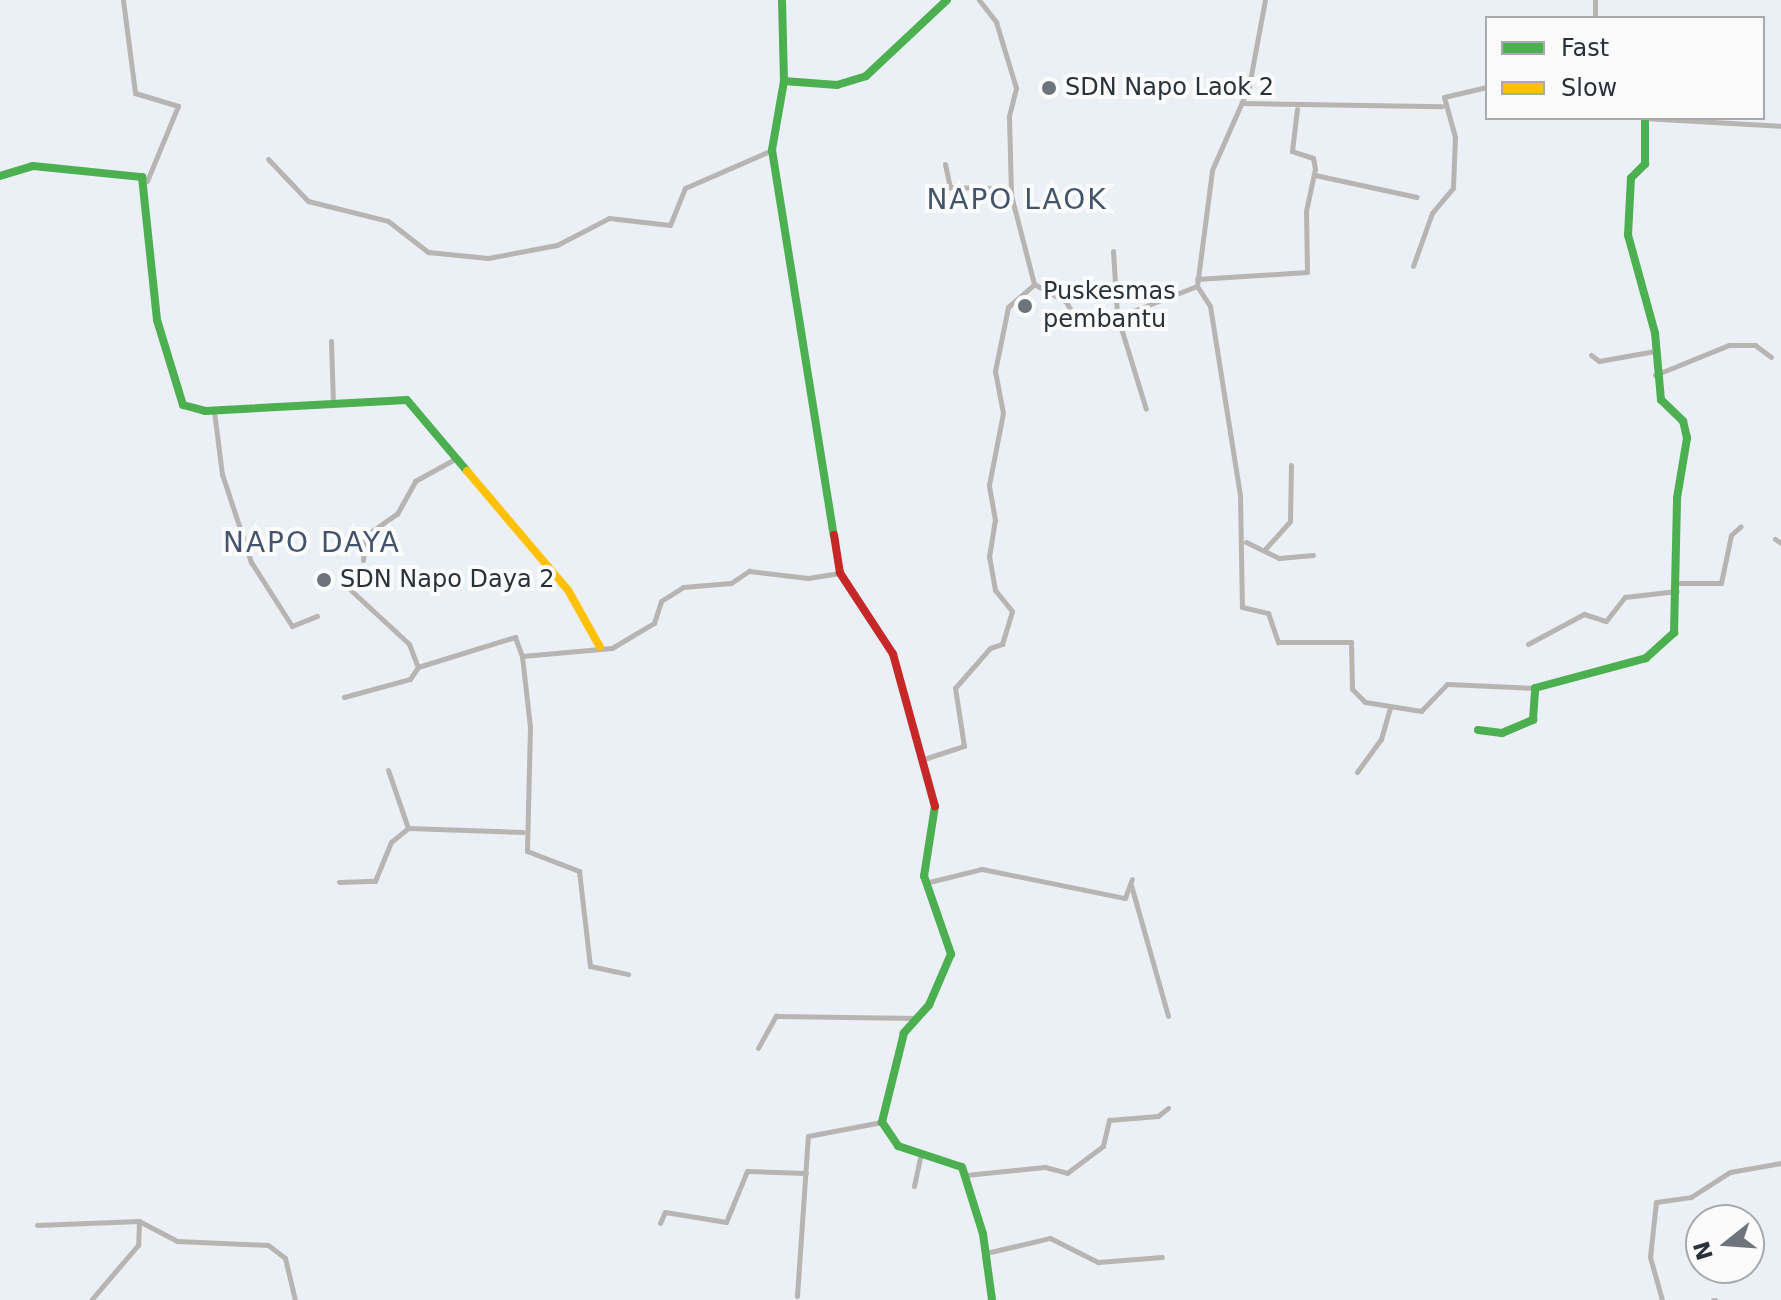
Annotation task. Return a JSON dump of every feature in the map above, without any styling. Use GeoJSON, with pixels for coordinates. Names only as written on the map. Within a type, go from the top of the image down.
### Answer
{"type":"FeatureCollection","features":[{"type":"Feature","properties":{"kind":"street"},"geometry":{"type":"LineString","coordinates":[[123,0],[135,93],[178,106],[147,181],[157,320],[174,387],[187,409],[214,411],[407,400],[453,460],[568,590],[600,647]]}},
{"type":"Feature","properties":{"kind":"street"},"geometry":{"type":"LineString","coordinates":[[782,0],[784,81],[772,150],[840,573],[883,632],[927,758],[937,799],[926,835],[925,883],[951,954],[917,1018],[900,1042],[882,1122],[898,1146],[953,1160],[966,1175],[986,1253],[992,1300]]}},
{"type":"Feature","properties":{"kind":"street"},"geometry":{"type":"LineString","coordinates":[[784,81],[837,85],[866,76],[947,0]]}},
{"type":"Feature","properties":{"kind":"street"},"geometry":{"type":"LineString","coordinates":[[979,0],[996,22],[1016,88],[1009,117],[1011,189],[1034,284],[1066,302],[1072,315],[1117,315],[1197,282],[1305,273],[1306,211],[1315,175],[1313,158],[1292,151],[1297,109]]}},
{"type":"Feature","properties":{"kind":"street"},"geometry":{"type":"LineString","coordinates":[[1265,0],[1243,103],[1214,160],[1197,282],[1210,306],[1246,542],[1242,607],[1268,613],[1279,643],[1351,642],[1352,689],[1365,702],[1421,711],[1437,689],[1457,682],[1535,688],[1646,658],[1674,633],[1679,587],[1674,543],[1687,438],[1682,418],[1664,407],[1655,375],[1655,351],[1627,231],[1630,180],[1645,164],[1644,120]]}},
{"type":"Feature","properties":{"kind":"street"},"geometry":{"type":"LineString","coordinates":[[1413,266],[1430,217],[1453,188],[1455,137],[1442,106],[1448,92],[1485,87]]}},
{"type":"Feature","properties":{"kind":"street"},"geometry":{"type":"LineString","coordinates":[[1243,103],[1297,109],[1442,106]]}},
{"type":"Feature","properties":{"kind":"street"},"geometry":{"type":"LineString","coordinates":[[1664,120],[1781,126]]}},
{"type":"Feature","properties":{"kind":"street"},"geometry":{"type":"LineString","coordinates":[[268,159],[308,201],[388,221],[428,252],[488,258],[557,245],[609,218],[670,225],[685,188],[772,150]]}},
{"type":"Feature","properties":{"kind":"street"},"geometry":{"type":"LineString","coordinates":[[945,164],[950,187],[1011,189]]}},
{"type":"Feature","properties":{"kind":"street"},"geometry":{"type":"LineString","coordinates":[[0,176],[33,166],[133,173],[147,181]]}},
{"type":"Feature","properties":{"kind":"street"},"geometry":{"type":"LineString","coordinates":[[1315,175],[1417,197]]}},
{"type":"Feature","properties":{"kind":"street"},"geometry":{"type":"LineString","coordinates":[[1113,251],[1117,315],[1146,409]]}},
{"type":"Feature","properties":{"kind":"street"},"geometry":{"type":"LineString","coordinates":[[927,758],[963,748],[955,688],[990,648],[1002,644],[1012,611],[995,590],[989,557],[995,520],[989,485],[1003,413],[995,371],[1008,307],[1034,284]]}},
{"type":"Feature","properties":{"kind":"street"},"geometry":{"type":"LineString","coordinates":[[331,341],[333,406]]}},
{"type":"Feature","properties":{"kind":"street"},"geometry":{"type":"LineString","coordinates":[[1655,375],[1729,345],[1755,345],[1771,357]]}},
{"type":"Feature","properties":{"kind":"street"},"geometry":{"type":"LineString","coordinates":[[1591,355],[1599,361],[1655,351]]}},
{"type":"Feature","properties":{"kind":"street"},"geometry":{"type":"LineString","coordinates":[[214,411],[222,474],[251,562],[292,626],[317,616]]}},
{"type":"Feature","properties":{"kind":"street"},"geometry":{"type":"LineString","coordinates":[[363,560],[363,538],[397,514],[415,481],[453,460]]}},
{"type":"Feature","properties":{"kind":"street"},"geometry":{"type":"LineString","coordinates":[[1266,548],[1290,521],[1291,465]]}},
{"type":"Feature","properties":{"kind":"street"},"geometry":{"type":"LineString","coordinates":[[1528,644],[1584,614],[1606,621],[1625,597],[1721,583],[1731,535],[1741,526]]}},
{"type":"Feature","properties":{"kind":"street"},"geometry":{"type":"LineString","coordinates":[[1246,542],[1266,548],[1279,558],[1313,555]]}},
{"type":"Feature","properties":{"kind":"street"},"geometry":{"type":"LineString","coordinates":[[522,656],[600,647],[654,623],[661,601],[683,587],[731,583],[749,571],[808,578],[840,573]]}},
{"type":"Feature","properties":{"kind":"street"},"geometry":{"type":"LineString","coordinates":[[343,583],[409,644],[418,667]]}},
{"type":"Feature","properties":{"kind":"street"},"geometry":{"type":"LineString","coordinates":[[344,697],[410,679],[418,667],[515,637],[522,656],[530,727],[523,832],[528,856],[580,873],[590,966],[628,974]]}},
{"type":"Feature","properties":{"kind":"street"},"geometry":{"type":"LineString","coordinates":[[1478,730],[1502,733],[1533,720],[1535,688]]}},
{"type":"Feature","properties":{"kind":"street"},"geometry":{"type":"LineString","coordinates":[[1357,772],[1381,739],[1390,708]]}},
{"type":"Feature","properties":{"kind":"street"},"geometry":{"type":"LineString","coordinates":[[388,770],[408,828]]}},
{"type":"Feature","properties":{"kind":"street"},"geometry":{"type":"LineString","coordinates":[[339,882],[375,881],[391,842],[408,828],[523,832]]}},
{"type":"Feature","properties":{"kind":"street"},"geometry":{"type":"LineString","coordinates":[[925,883],[982,869],[1125,898],[1132,882],[1168,1016]]}},
{"type":"Feature","properties":{"kind":"street"},"geometry":{"type":"LineString","coordinates":[[758,1048],[776,1016],[917,1018]]}},
{"type":"Feature","properties":{"kind":"street"},"geometry":{"type":"LineString","coordinates":[[966,1175],[1045,1167],[1070,1173],[1103,1146],[1109,1120],[1158,1116],[1168,1108]]}},
{"type":"Feature","properties":{"kind":"street"},"geometry":{"type":"LineString","coordinates":[[797,1296],[808,1136],[882,1122]]}},
{"type":"Feature","properties":{"kind":"street"},"geometry":{"type":"LineString","coordinates":[[914,1186],[922,1152]]}},
{"type":"Feature","properties":{"kind":"street"},"geometry":{"type":"LineString","coordinates":[[1662,1300],[1650,1257],[1656,1202],[1691,1197],[1735,1170],[1781,1163]]}},
{"type":"Feature","properties":{"kind":"street"},"geometry":{"type":"LineString","coordinates":[[660,1223],[665,1212],[726,1222],[747,1171],[806,1173]]}},
{"type":"Feature","properties":{"kind":"street"},"geometry":{"type":"LineString","coordinates":[[37,1225],[139,1221],[177,1241],[268,1245],[285,1258],[295,1300]]}},
{"type":"Feature","properties":{"kind":"street"},"geometry":{"type":"LineString","coordinates":[[91,1300],[138,1245],[139,1221]]}},
{"type":"Feature","properties":{"kind":"street"},"geometry":{"type":"LineString","coordinates":[[986,1253],[1050,1238],[1098,1262],[1162,1257]]}},
{"type":"Feature","properties":{"kind":"traffic: fast"},"geometry":{"type":"LineString","coordinates":[[782,0],[784,81],[772,150],[834,535]]}},
{"type":"Feature","properties":{"kind":"traffic: fast"},"geometry":{"type":"LineString","coordinates":[[784,81],[837,85],[866,76],[947,0]]}},
{"type":"Feature","properties":{"kind":"traffic: fast"},"geometry":{"type":"LineString","coordinates":[[1478,730],[1502,733],[1533,720],[1535,688],[1646,658],[1674,633],[1677,498],[1687,438],[1683,421],[1661,400],[1655,333],[1628,235],[1631,178],[1645,164],[1645,120]]}},
{"type":"Feature","properties":{"kind":"traffic: fast"},"geometry":{"type":"LineString","coordinates":[[0,176],[33,166],[142,177],[157,320],[183,405],[205,411],[407,400],[467,471]]}},
{"type":"Feature","properties":{"kind":"traffic: fast"},"geometry":{"type":"LineString","coordinates":[[935,806],[924,876],[951,954],[929,1005],[904,1033],[882,1122],[898,1146],[962,1167],[983,1234],[992,1300]]}},
{"type":"Feature","properties":{"kind":"traffic: slow"},"geometry":{"type":"LineString","coordinates":[[467,471],[568,590],[600,647]]}},
{"type":"Feature","properties":{"kind":"traffic: jam"},"geometry":{"type":"LineString","coordinates":[[834,535],[840,573],[893,654],[935,806]]}},
{"type":"Feature","properties":{"kind":"place","name":"SDN Napo Laok 2"},"geometry":{"type":"Point","coordinates":[1049,88]}},
{"type":"Feature","properties":{"kind":"place","name":"Puskesmas pembantu"},"geometry":{"type":"Point","coordinates":[1025,306]}},
{"type":"Feature","properties":{"kind":"place","name":"SDN Napo Daya 2"},"geometry":{"type":"Point","coordinates":[324,580]}},
{"type":"Feature","properties":{"kind":"district","name":"NAPO LAOK"},"geometry":{"type":"Point","coordinates":[1017,200]}},
{"type":"Feature","properties":{"kind":"district","name":"NAPO DAYA"},"geometry":{"type":"Point","coordinates":[312,543]}}]}
